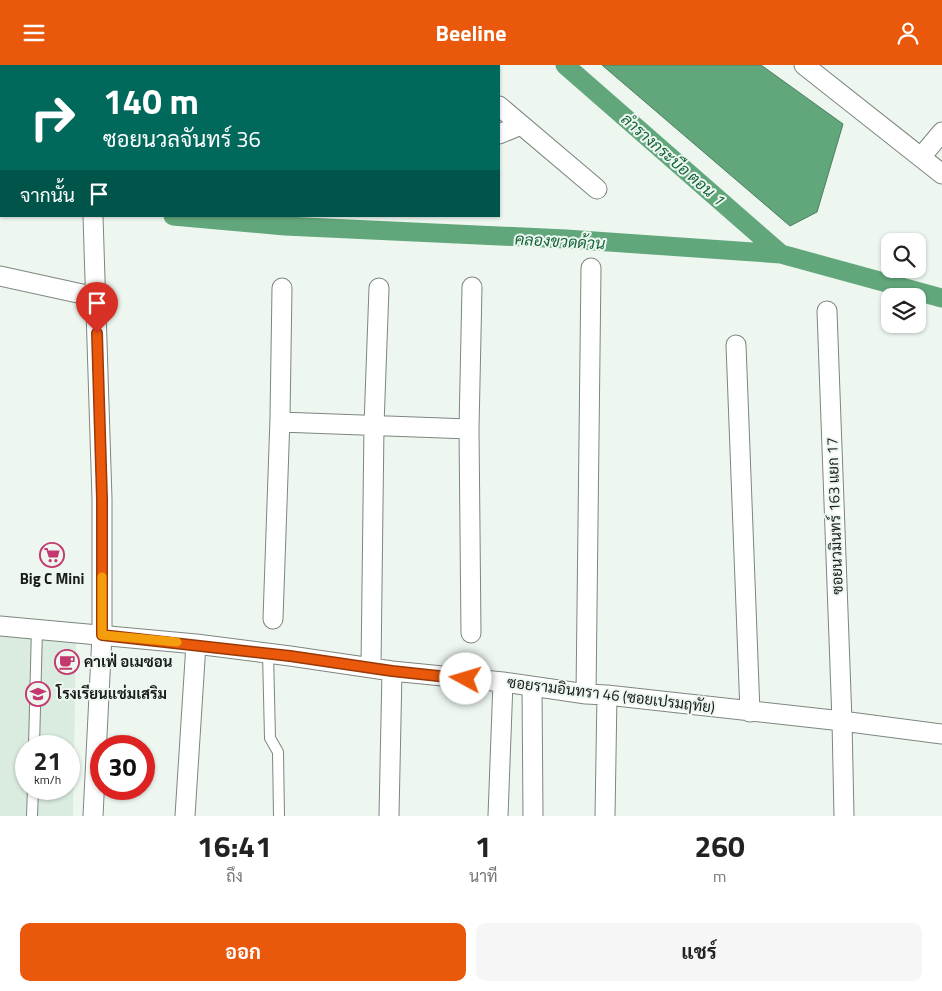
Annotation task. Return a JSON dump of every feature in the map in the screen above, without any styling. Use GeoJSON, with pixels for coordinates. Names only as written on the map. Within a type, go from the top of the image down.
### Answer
{"type":"FeatureCollection","features":[{"type":"Feature","properties":{"kind":"street"},"geometry":{"type":"LineString","coordinates":[[804,65],[942,174]]}},
{"type":"Feature","properties":{"kind":"street"},"geometry":{"type":"LineString","coordinates":[[500,107],[597,189]]}},
{"type":"Feature","properties":{"kind":"street"},"geometry":{"type":"LineString","coordinates":[[500,134],[521,125]]}},
{"type":"Feature","properties":{"kind":"street"},"geometry":{"type":"LineString","coordinates":[[921,157],[942,131]]}},
{"type":"Feature","properties":{"kind":"street"},"geometry":{"type":"LineString","coordinates":[[93,217],[102,499],[102,635],[93,816]]}},
{"type":"Feature","properties":{"kind":"street"},"geometry":{"type":"LineString","coordinates":[[586,694],[592,268]]}},
{"type":"Feature","properties":{"kind":"street"},"geometry":{"type":"LineString","coordinates":[[0,276],[96,297]]}},
{"type":"Feature","properties":{"kind":"street"},"geometry":{"type":"LineString","coordinates":[[470,633],[472,287]]}},
{"type":"Feature","properties":{"kind":"street"},"geometry":{"type":"LineString","coordinates":[[273,619],[280,422],[282,288]]}},
{"type":"Feature","properties":{"kind":"street"},"geometry":{"type":"LineString","coordinates":[[371,668],[374,425],[379,288]]}},
{"type":"Feature","properties":{"kind":"street","name":"ซอยนวมินทร์ 163 แยก 17"},"geometry":{"type":"LineString","coordinates":[[827,311],[844,816]]}},
{"type":"Feature","properties":{"kind":"street"},"geometry":{"type":"LineString","coordinates":[[736,345],[750,712]]}},
{"type":"Feature","properties":{"kind":"street"},"geometry":{"type":"LineString","coordinates":[[280,422],[470,429]]}},
{"type":"Feature","properties":{"kind":"street","name":"ซอยรามอินทรา 46 (ซอยเปรมฤทัย)"},"geometry":{"type":"LineString","coordinates":[[0,625],[196,644],[392,671],[842,721],[942,735]]}},
{"type":"Feature","properties":{"kind":"street"},"geometry":{"type":"LineString","coordinates":[[185,816],[196,644]]}},
{"type":"Feature","properties":{"kind":"street"},"geometry":{"type":"LineString","coordinates":[[389,816],[392,671]]}},
{"type":"Feature","properties":{"kind":"street"},"geometry":{"type":"LineString","coordinates":[[498,816],[503,682]]}},
{"type":"Feature","properties":{"kind":"street"},"geometry":{"type":"LineString","coordinates":[[532,686],[533,816]]}},
{"type":"Feature","properties":{"kind":"street"},"geometry":{"type":"LineString","coordinates":[[605,816],[607,695]]}},
{"type":"Feature","properties":{"kind":"lane"},"geometry":{"type":"LineString","coordinates":[[34,735],[37,628]]}},
{"type":"Feature","properties":{"kind":"lane"},"geometry":{"type":"LineString","coordinates":[[268,653],[270,738],[278,752],[279,816]]}},
{"type":"Feature","properties":{"kind":"lane"},"geometry":{"type":"LineString","coordinates":[[32,816],[33,800]]}},
{"type":"Feature","properties":{"kind":"shaded area"},"geometry":{"type":"Polygon","coordinates":[[[602,65],[761,65],[843,124],[817,212],[790,226],[602,65]]]}},
{"type":"Feature","properties":{"kind":"shaded area","name":"โรงเรียนแช่มเสริม"},"geometry":{"type":"Polygon","coordinates":[[[0,635],[76,641],[74,735],[15,735],[15,800],[73,800],[73,816],[0,816],[0,635]]]}},
{"type":"Feature","properties":{"kind":"waterway","name":"ลำรางกระบือ ตอน 1"},"geometry":{"type":"LineString","coordinates":[[565,65],[781,254]]}},
{"type":"Feature","properties":{"kind":"waterway","name":"คลองขวดด้วน"},"geometry":{"type":"LineString","coordinates":[[184,217],[285,226],[566,239],[781,254],[942,298]]}},
{"type":"Feature","properties":{"kind":"slow traffic"},"geometry":{"type":"LineString","coordinates":[[102,577],[102,635],[177,642]]}},
{"type":"Feature","properties":{"kind":"place","name":"Big C Mini"},"geometry":{"type":"Point","coordinates":[52,555]}},
{"type":"Feature","properties":{"kind":"place","name":"คาเฟ่ อเมซอน"},"geometry":{"type":"Point","coordinates":[67,662]}},
{"type":"Feature","properties":{"kind":"place","name":"โรงเรียนแช่มเสริม"},"geometry":{"type":"Point","coordinates":[38,694]}},
{"type":"Feature","properties":{"kind":"route"},"geometry":{"type":"LineString","coordinates":[[97,333],[102,499],[102,635],[196,644],[392,671],[466,679]]}}]}
